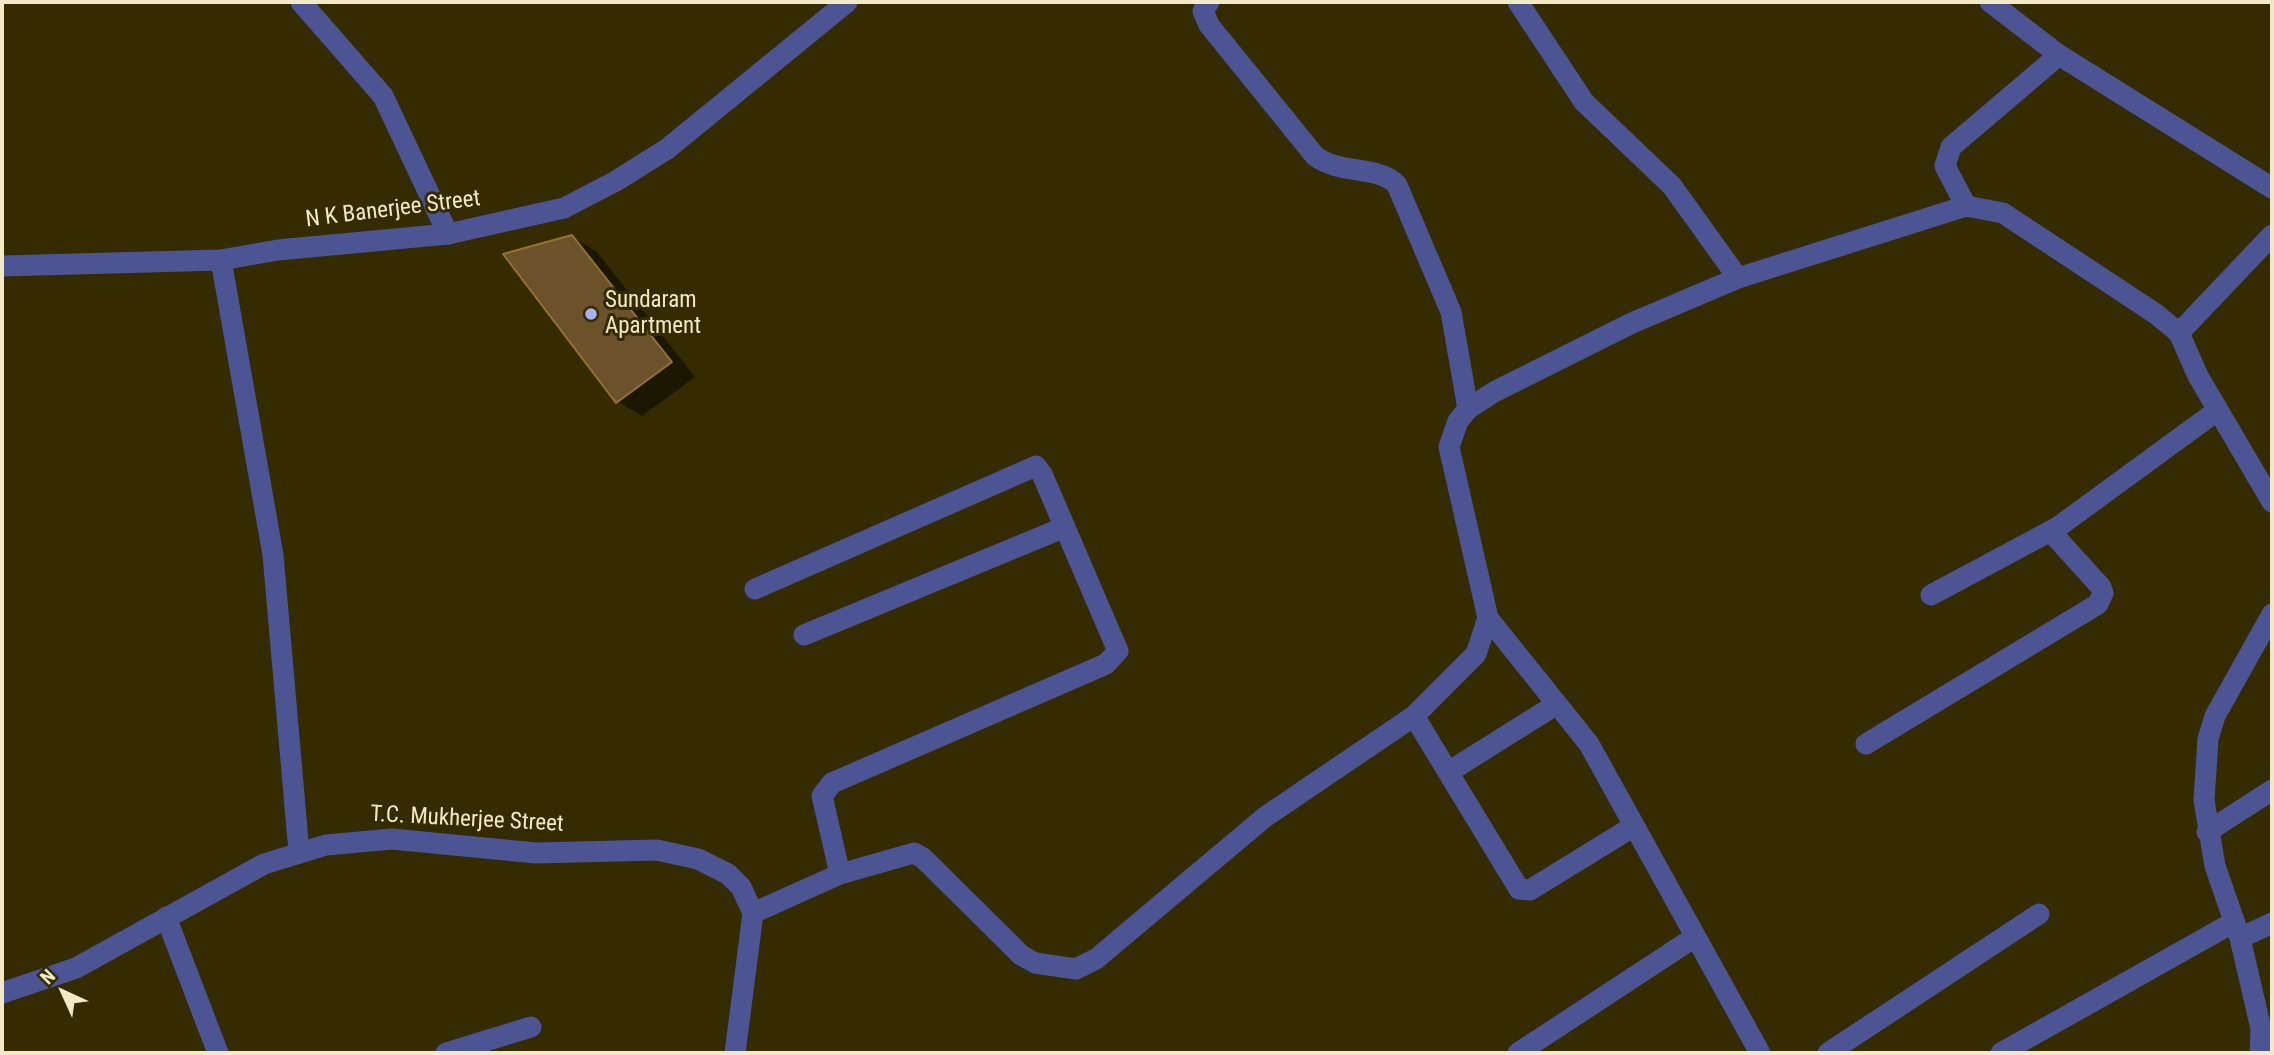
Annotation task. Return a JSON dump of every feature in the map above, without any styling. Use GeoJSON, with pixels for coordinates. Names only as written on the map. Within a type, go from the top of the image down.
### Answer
{"type":"FeatureCollection","features":[{"type":"Feature","properties":{"kind":"street","name":"N K Banerjee Street"},"geometry":{"type":"LineString","coordinates":[[2,266],[222,260],[278,250],[448,234],[564,208],[616,181],[667,149],[847,2]]}},
{"type":"Feature","properties":{"kind":"street"},"geometry":{"type":"LineString","coordinates":[[1209,2],[1203,11],[1209,25],[1315,156],[1333,167],[1388,176],[1397,185],[1451,312],[1468,409]]}},
{"type":"Feature","properties":{"kind":"street"},"geometry":{"type":"LineString","coordinates":[[1518,2],[1584,102],[1672,186],[1738,278]]}},
{"type":"Feature","properties":{"kind":"street"},"geometry":{"type":"LineString","coordinates":[[1990,2],[2059,55],[2272,188]]}},
{"type":"Feature","properties":{"kind":"street"},"geometry":{"type":"LineString","coordinates":[[304,3],[383,96],[448,234]]}},
{"type":"Feature","properties":{"kind":"street"},"geometry":{"type":"LineString","coordinates":[[1966,206],[1945,166],[1951,146],[2059,55]]}},
{"type":"Feature","properties":{"kind":"street"},"geometry":{"type":"LineString","coordinates":[[1760,1053],[1589,744],[1488,618],[1449,447],[1458,421],[1468,409],[1494,392],[1632,323],[1738,278],[1966,206],[2003,213],[2156,314],[2179,333],[2218,410],[2272,502]]}},
{"type":"Feature","properties":{"kind":"street"},"geometry":{"type":"LineString","coordinates":[[2179,333],[2272,235]]}},
{"type":"Feature","properties":{"kind":"street"},"geometry":{"type":"LineString","coordinates":[[222,260],[273,555],[299,852]]}},
{"type":"Feature","properties":{"kind":"street"},"geometry":{"type":"LineString","coordinates":[[1931,595],[2051,532],[2218,410]]}},
{"type":"Feature","properties":{"kind":"street"},"geometry":{"type":"LineString","coordinates":[[755,589],[1031,466],[1042,474],[1118,651],[1106,664],[832,783],[822,796],[840,874]]}},
{"type":"Feature","properties":{"kind":"street"},"geometry":{"type":"LineString","coordinates":[[804,635],[1065,527]]}},
{"type":"Feature","properties":{"kind":"street"},"geometry":{"type":"LineString","coordinates":[[1867,744],[2098,604],[2103,593],[2101,587],[2051,532]]}},
{"type":"Feature","properties":{"kind":"street"},"geometry":{"type":"LineString","coordinates":[[2260,1053],[2261,1029],[2237,930],[2215,866],[2207,831],[2204,800],[2208,740],[2223,696],[2272,614]]}},
{"type":"Feature","properties":{"kind":"street"},"geometry":{"type":"LineString","coordinates":[[735,1053],[753,913],[840,874],[914,853],[923,858],[1021,954],[1035,963],[1076,970],[1114,946],[1265,817],[1413,716],[1476,654],[1488,618]]}},
{"type":"Feature","properties":{"kind":"street"},"geometry":{"type":"LineString","coordinates":[[1450,771],[1557,704]]}},
{"type":"Feature","properties":{"kind":"street"},"geometry":{"type":"LineString","coordinates":[[1413,716],[1450,771],[1515,883],[1523,891],[1530,890],[1634,826]]}},
{"type":"Feature","properties":{"kind":"street"},"geometry":{"type":"LineString","coordinates":[[2207,831],[2272,790]]}},
{"type":"Feature","properties":{"kind":"street","name":"T.C. Mukherjee Street"},"geometry":{"type":"LineString","coordinates":[[2,993],[76,968],[264,864],[299,852],[348,842],[392,839],[536,853],[630,850],[677,853],[727,874],[741,887],[753,913]]}},
{"type":"Feature","properties":{"kind":"street"},"geometry":{"type":"LineString","coordinates":[[1828,1053],[2039,914]]}},
{"type":"Feature","properties":{"kind":"street"},"geometry":{"type":"LineString","coordinates":[[166,917],[218,1053]]}},
{"type":"Feature","properties":{"kind":"street"},"geometry":{"type":"LineString","coordinates":[[2000,1053],[2237,930],[2272,923]]}},
{"type":"Feature","properties":{"kind":"street"},"geometry":{"type":"LineString","coordinates":[[1518,1053],[1695,937]]}},
{"type":"Feature","properties":{"kind":"street"},"geometry":{"type":"LineString","coordinates":[[446,1053],[531,1027]]}},
{"type":"Feature","properties":{"kind":"building","name":"Sundaram Apartment"},"geometry":{"type":"Polygon","coordinates":[[[572,235],[672,362],[616,403],[503,254],[572,235]]]}},
{"type":"Feature","properties":{"kind":"place","name":"Sundaram Apartment"},"geometry":{"type":"Point","coordinates":[591,314]}}]}
